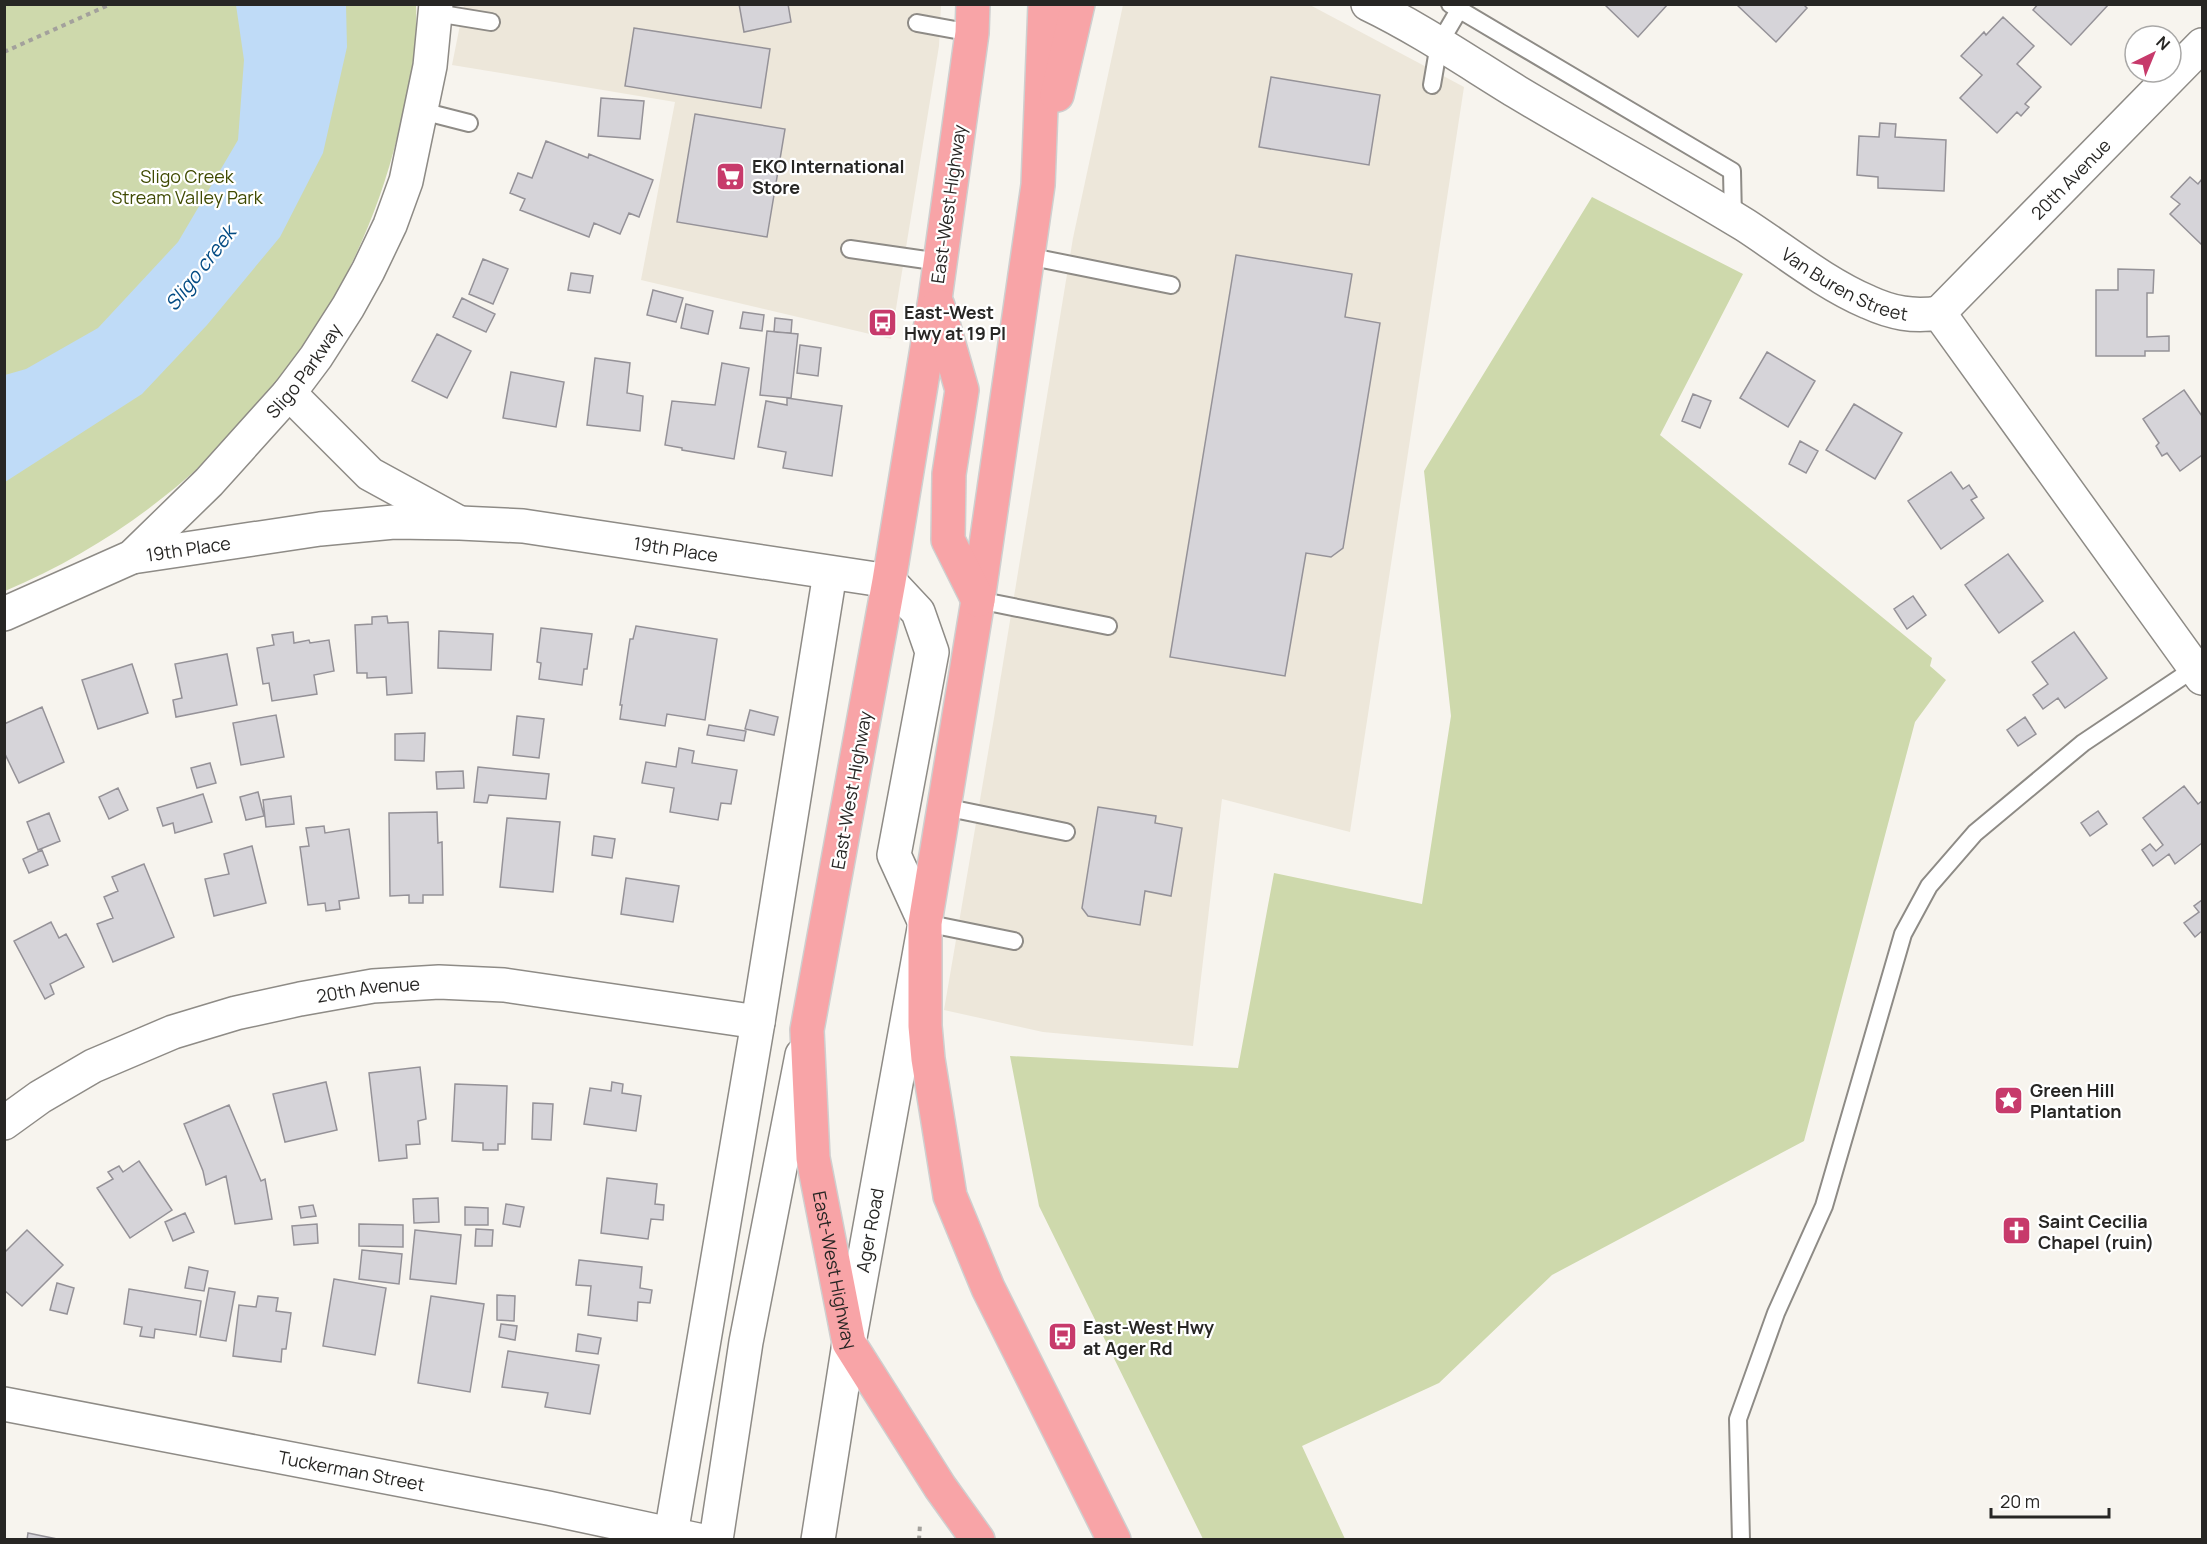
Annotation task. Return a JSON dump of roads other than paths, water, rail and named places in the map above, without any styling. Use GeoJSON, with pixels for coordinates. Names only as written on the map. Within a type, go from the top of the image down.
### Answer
{"type":"FeatureCollection","features":[{"type":"Feature","properties":{"kind":"main road"},"geometry":{"type":"LineString","coordinates":[[1038,185],[1045,4]]}},
{"type":"Feature","properties":{"kind":"main road"},"geometry":{"type":"LineString","coordinates":[[1078,4],[1038,185],[978,600],[925,923],[925,1026],[928,1059],[950,1196],[988,1288],[1114,1539]]}},
{"type":"Feature","properties":{"kind":"main road","name":"East-West Highway"},"geometry":{"type":"LineString","coordinates":[[972,19],[935,299],[890,581],[807,1030],[813,1158],[849,1343],[940,1487],[978,1539]]}},
{"type":"Feature","properties":{"kind":"main road"},"geometry":{"type":"LineString","coordinates":[[935,299],[962,390],[950,474],[948,540],[978,600]]}},
{"type":"Feature","properties":{"kind":"street","name":"Van Buren Street"},"geometry":{"type":"LineString","coordinates":[[1368,4],[1400,20],[1867,302],[1894,312],[1918,316],[1939,314]]}},
{"type":"Feature","properties":{"kind":"street","name":"Sligo Parkway"},"geometry":{"type":"LineString","coordinates":[[4,614],[132,557],[209,482],[289,393],[316,357],[348,307],[386,234],[406,181],[430,66],[436,9]]}},
{"type":"Feature","properties":{"kind":"street","name":"20th Avenue"},"geometry":{"type":"LineString","coordinates":[[1939,314],[2202,45]]}},
{"type":"Feature","properties":{"kind":"street"},"geometry":{"type":"LineString","coordinates":[[1939,314],[2199,673]]}},
{"type":"Feature","properties":{"kind":"street","name":"19th Place"},"geometry":{"type":"LineString","coordinates":[[289,393],[370,474],[460,523]]}},
{"type":"Feature","properties":{"kind":"street","name":"19th Place"},"geometry":{"type":"LineString","coordinates":[[132,557],[320,529],[394,522],[460,523],[523,526],[890,581]]}},
{"type":"Feature","properties":{"kind":"street"},"geometry":{"type":"LineString","coordinates":[[684,1537],[758,1022],[830,573]]}},
{"type":"Feature","properties":{"kind":"street"},"geometry":{"type":"LineString","coordinates":[[890,581],[918,612],[932,652],[894,855],[925,923]]}},
{"type":"Feature","properties":{"kind":"street","name":"Ager Road"},"geometry":{"type":"LineString","coordinates":[[818,1539],[849,1343],[925,923]]}},
{"type":"Feature","properties":{"kind":"street","name":"20th Avenue"},"geometry":{"type":"LineString","coordinates":[[4,1123],[40,1097],[93,1066],[173,1032],[236,1013],[373,986],[438,982],[504,985],[758,1022]]}},
{"type":"Feature","properties":{"kind":"street"},"geometry":{"type":"LineString","coordinates":[[716,1539],[746,1342],[807,1030]]}},
{"type":"Feature","properties":{"kind":"street","name":"Tuckerman Street"},"geometry":{"type":"LineString","coordinates":[[4,1404],[548,1508],[684,1537]]}},
{"type":"Feature","properties":{"kind":"lane"},"geometry":{"type":"LineString","coordinates":[[1432,85],[1439,44],[1455,7],[1732,171],[1733,219]]}},
{"type":"Feature","properties":{"kind":"lane"},"geometry":{"type":"LineString","coordinates":[[436,9],[491,22]]}},
{"type":"Feature","properties":{"kind":"lane"},"geometry":{"type":"LineString","coordinates":[[917,23],[972,19]]}},
{"type":"Feature","properties":{"kind":"lane"},"geometry":{"type":"LineString","coordinates":[[422,111],[469,123]]}},
{"type":"Feature","properties":{"kind":"lane"},"geometry":{"type":"LineString","coordinates":[[850,249],[940,261]]}},
{"type":"Feature","properties":{"kind":"lane"},"geometry":{"type":"LineString","coordinates":[[1027,256],[1171,285]]}},
{"type":"Feature","properties":{"kind":"lane"},"geometry":{"type":"LineString","coordinates":[[978,600],[1108,626]]}},
{"type":"Feature","properties":{"kind":"lane"},"geometry":{"type":"LineString","coordinates":[[1741,1539],[1737,1419],[1776,1313],[1824,1206],[1903,934],[1929,886],[1975,833],[2083,743],[2199,673]]}},
{"type":"Feature","properties":{"kind":"lane"},"geometry":{"type":"LineString","coordinates":[[944,807],[1066,832]]}},
{"type":"Feature","properties":{"kind":"lane"},"geometry":{"type":"LineString","coordinates":[[925,923],[1014,941]]}},
{"type":"Feature","properties":{"kind":"water","name":"Sligo creek"},"geometry":{"type":"Polygon","coordinates":[[[236,5],[346,5],[347,47],[323,153],[280,237],[207,325],[142,394],[5,482],[5,375],[26,369],[98,328],[178,242],[238,140],[244,60],[236,5]]]}},
{"type":"Feature","properties":{"kind":"place","name":"EKO International Store"},"geometry":{"type":"Point","coordinates":[731,176]}},
{"type":"Feature","properties":{"kind":"place","name":"East-West Hwy at 19 Pl"},"geometry":{"type":"Point","coordinates":[883,322]}},
{"type":"Feature","properties":{"kind":"place","name":"Green Hill Plantation"},"geometry":{"type":"Point","coordinates":[2009,1100]}},
{"type":"Feature","properties":{"kind":"place","name":"Saint Cecilia Chapel (ruin)"},"geometry":{"type":"Point","coordinates":[2017,1231]}},
{"type":"Feature","properties":{"kind":"place","name":"East-West Hwy at Ager Rd"},"geometry":{"type":"Point","coordinates":[1062,1337]}},
{"type":"Feature","properties":{"kind":"park label","name":"Sligo Creek Stream Valley Park"},"geometry":{"type":"Point","coordinates":[187,186]}}]}
